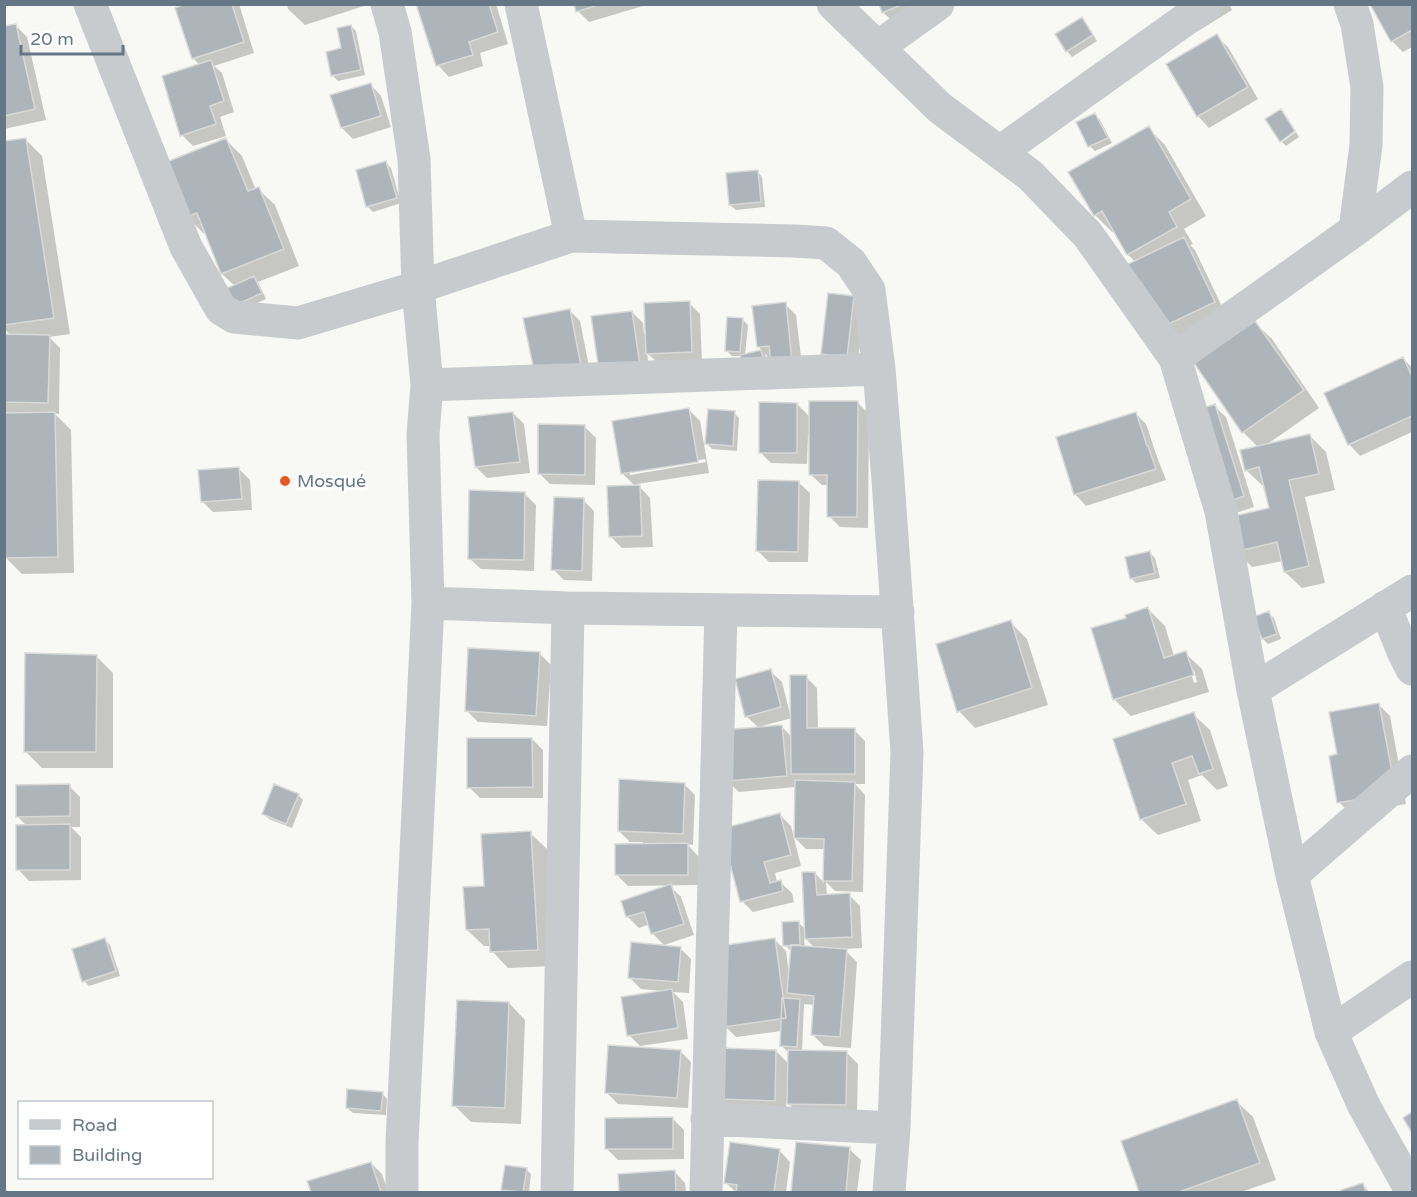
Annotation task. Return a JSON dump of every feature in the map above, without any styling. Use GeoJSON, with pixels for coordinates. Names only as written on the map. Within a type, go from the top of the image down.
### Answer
{"type":"FeatureCollection","features":[{"type":"Feature","properties":{"kind":"street"},"geometry":{"type":"LineString","coordinates":[[90,4],[186,247],[221,309],[234,317],[298,323],[418,287],[571,236],[826,243],[851,263],[869,290],[879,369],[907,752],[890,1192]]}},
{"type":"Feature","properties":{"kind":"street"},"geometry":{"type":"LineString","coordinates":[[387,4],[395,32],[414,159],[418,287],[427,385],[423,434],[428,603],[403,1119],[402,1192]]}},
{"type":"Feature","properties":{"kind":"street"},"geometry":{"type":"LineString","coordinates":[[520,4],[571,236]]}},
{"type":"Feature","properties":{"kind":"street"},"geometry":{"type":"LineString","coordinates":[[833,4],[940,108],[1030,175],[1088,235],[1175,358],[1221,511],[1253,690],[1292,875],[1331,1032],[1364,1106],[1412,1192]]}},
{"type":"Feature","properties":{"kind":"street"},"geometry":{"type":"LineString","coordinates":[[878,47],[938,4]]}},
{"type":"Feature","properties":{"kind":"street"},"geometry":{"type":"LineString","coordinates":[[1000,152],[1207,4]]}},
{"type":"Feature","properties":{"kind":"street"},"geometry":{"type":"LineString","coordinates":[[1350,4],[1357,24],[1367,87],[1366,145],[1354,230]]}},
{"type":"Feature","properties":{"kind":"street"},"geometry":{"type":"LineString","coordinates":[[1175,358],[1413,187]]}},
{"type":"Feature","properties":{"kind":"street"},"geometry":{"type":"LineString","coordinates":[[427,385],[879,369]]}},
{"type":"Feature","properties":{"kind":"street"},"geometry":{"type":"LineString","coordinates":[[1253,690],[1413,591]]}},
{"type":"Feature","properties":{"kind":"street"},"geometry":{"type":"LineString","coordinates":[[428,603],[568,609],[898,612]]}},
{"type":"Feature","properties":{"kind":"street"},"geometry":{"type":"LineString","coordinates":[[1385,608],[1413,669]]}},
{"type":"Feature","properties":{"kind":"street"},"geometry":{"type":"LineString","coordinates":[[557,1192],[568,609]]}},
{"type":"Feature","properties":{"kind":"street"},"geometry":{"type":"LineString","coordinates":[[706,1192],[721,610]]}},
{"type":"Feature","properties":{"kind":"street"},"geometry":{"type":"LineString","coordinates":[[1292,875],[1413,771]]}},
{"type":"Feature","properties":{"kind":"street"},"geometry":{"type":"LineString","coordinates":[[1331,1032],[1413,977]]}},
{"type":"Feature","properties":{"kind":"street"},"geometry":{"type":"LineString","coordinates":[[707,1119],[894,1128]]}},
{"type":"Feature","properties":{"kind":"building"},"geometry":{"type":"Polygon","coordinates":[[[185,4],[232,4],[244,42],[192,59],[175,8],[185,4]]]}},
{"type":"Feature","properties":{"kind":"building"},"geometry":{"type":"Polygon","coordinates":[[[416,4],[489,4],[498,32],[469,42],[473,55],[436,66],[416,4]]]}},
{"type":"Feature","properties":{"kind":"building"},"geometry":{"type":"Polygon","coordinates":[[[574,4],[601,4],[576,12],[574,4]]]}},
{"type":"Feature","properties":{"kind":"building"},"geometry":{"type":"Polygon","coordinates":[[[879,4],[903,4],[882,13],[879,4]]]}},
{"type":"Feature","properties":{"kind":"building"},"geometry":{"type":"Polygon","coordinates":[[[1375,4],[1412,4],[1412,30],[1391,42],[1371,6],[1375,4]]]}},
{"type":"Feature","properties":{"kind":"building"},"geometry":{"type":"Polygon","coordinates":[[[1082,17],[1093,35],[1066,52],[1055,34],[1082,17]]]}},
{"type":"Feature","properties":{"kind":"building"},"geometry":{"type":"Polygon","coordinates":[[[16,24],[35,109],[4,116],[4,26],[16,24]]]}},
{"type":"Feature","properties":{"kind":"building"},"geometry":{"type":"Polygon","coordinates":[[[351,25],[361,70],[331,76],[326,52],[341,48],[337,28],[351,25]]]}},
{"type":"Feature","properties":{"kind":"building"},"geometry":{"type":"Polygon","coordinates":[[[1217,34],[1248,87],[1197,117],[1166,64],[1217,34]]]}},
{"type":"Feature","properties":{"kind":"building"},"geometry":{"type":"Polygon","coordinates":[[[211,60],[224,101],[210,106],[216,124],[180,136],[162,76],[211,60]]]}},
{"type":"Feature","properties":{"kind":"building"},"geometry":{"type":"Polygon","coordinates":[[[371,83],[381,116],[341,128],[330,95],[371,83]]]}},
{"type":"Feature","properties":{"kind":"building"},"geometry":{"type":"Polygon","coordinates":[[[1281,109],[1295,131],[1280,142],[1265,119],[1281,109]]]}},
{"type":"Feature","properties":{"kind":"building"},"geometry":{"type":"Polygon","coordinates":[[[1095,113],[1108,138],[1088,147],[1076,122],[1095,113]]]}},
{"type":"Feature","properties":{"kind":"building"},"geometry":{"type":"Polygon","coordinates":[[[1149,126],[1191,199],[1169,212],[1177,227],[1127,255],[1102,211],[1094,216],[1068,172],[1149,126]]]}},
{"type":"Feature","properties":{"kind":"building"},"geometry":{"type":"Polygon","coordinates":[[[26,138],[54,318],[4,325],[4,141],[26,138]]]}},
{"type":"Feature","properties":{"kind":"building"},"geometry":{"type":"Polygon","coordinates":[[[226,138],[248,191],[259,187],[284,249],[221,274],[197,213],[186,217],[164,163],[226,138]]]}},
{"type":"Feature","properties":{"kind":"building"},"geometry":{"type":"Polygon","coordinates":[[[386,161],[397,198],[366,207],[356,170],[386,161]]]}},
{"type":"Feature","properties":{"kind":"building"},"geometry":{"type":"Polygon","coordinates":[[[758,170],[761,202],[729,205],[726,173],[758,170]]]}},
{"type":"Feature","properties":{"kind":"building"},"geometry":{"type":"Polygon","coordinates":[[[1184,237],[1215,302],[1154,331],[1124,266],[1184,237]]]}},
{"type":"Feature","properties":{"kind":"building"},"geometry":{"type":"Polygon","coordinates":[[[254,276],[262,293],[231,307],[223,290],[254,276]]]}},
{"type":"Feature","properties":{"kind":"building"},"geometry":{"type":"Polygon","coordinates":[[[828,293],[854,296],[847,357],[821,354],[828,293]]]}},
{"type":"Feature","properties":{"kind":"building"},"geometry":{"type":"Polygon","coordinates":[[[690,301],[692,352],[646,354],[644,303],[690,301]]]}},
{"type":"Feature","properties":{"kind":"building"},"geometry":{"type":"Polygon","coordinates":[[[786,302],[792,363],[771,365],[769,346],[757,347],[752,306],[786,302]]]}},
{"type":"Feature","properties":{"kind":"building"},"geometry":{"type":"Polygon","coordinates":[[[570,309],[582,371],[536,380],[523,318],[570,309]]]}},
{"type":"Feature","properties":{"kind":"building"},"geometry":{"type":"Polygon","coordinates":[[[632,311],[640,366],[599,371],[591,316],[632,311]]]}},
{"type":"Feature","properties":{"kind":"building"},"geometry":{"type":"Polygon","coordinates":[[[727,317],[743,318],[740,352],[725,351],[727,317]]]}},
{"type":"Feature","properties":{"kind":"building"},"geometry":{"type":"Polygon","coordinates":[[[1255,321],[1304,390],[1242,433],[1194,363],[1255,321]]]}},
{"type":"Feature","properties":{"kind":"building"},"geometry":{"type":"Polygon","coordinates":[[[4,334],[50,335],[48,403],[4,402],[4,334]]]}},
{"type":"Feature","properties":{"kind":"building"},"geometry":{"type":"Polygon","coordinates":[[[761,350],[765,366],[743,372],[740,355],[761,350]]]}},
{"type":"Feature","properties":{"kind":"building"},"geometry":{"type":"Polygon","coordinates":[[[1403,357],[1412,376],[1412,416],[1348,445],[1324,393],[1403,357]]]}},
{"type":"Feature","properties":{"kind":"building"},"geometry":{"type":"Polygon","coordinates":[[[809,401],[858,401],[857,517],[827,517],[827,475],[809,475],[809,401]]]}},
{"type":"Feature","properties":{"kind":"building"},"geometry":{"type":"Polygon","coordinates":[[[759,402],[797,403],[797,453],[759,453],[759,402]]]}},
{"type":"Feature","properties":{"kind":"building"},"geometry":{"type":"Polygon","coordinates":[[[1215,404],[1244,496],[1221,504],[1192,412],[1215,404]]]}},
{"type":"Feature","properties":{"kind":"building"},"geometry":{"type":"Polygon","coordinates":[[[689,408],[698,462],[621,474],[612,421],[689,408]]]}},
{"type":"Feature","properties":{"kind":"building"},"geometry":{"type":"Polygon","coordinates":[[[708,409],[735,411],[733,446],[705,444],[708,409]]]}},
{"type":"Feature","properties":{"kind":"building"},"geometry":{"type":"Polygon","coordinates":[[[55,412],[58,557],[4,558],[4,413],[55,412]]]}},
{"type":"Feature","properties":{"kind":"building"},"geometry":{"type":"Polygon","coordinates":[[[513,412],[520,462],[475,467],[468,417],[513,412]]]}},
{"type":"Feature","properties":{"kind":"building"},"geometry":{"type":"Polygon","coordinates":[[[1136,412],[1156,469],[1074,495],[1056,437],[1136,412]]]}},
{"type":"Feature","properties":{"kind":"building"},"geometry":{"type":"Polygon","coordinates":[[[538,424],[585,425],[585,475],[538,474],[538,424]]]}},
{"type":"Feature","properties":{"kind":"building"},"geometry":{"type":"Polygon","coordinates":[[[1310,434],[1319,474],[1289,480],[1309,566],[1284,572],[1277,542],[1234,552],[1226,518],[1269,508],[1259,467],[1245,471],[1240,450],[1310,434]]]}},
{"type":"Feature","properties":{"kind":"building"},"geometry":{"type":"Polygon","coordinates":[[[239,467],[242,499],[201,502],[198,470],[239,467]]]}},
{"type":"Feature","properties":{"kind":"building"},"geometry":{"type":"Polygon","coordinates":[[[758,480],[799,481],[798,552],[756,551],[758,480]]]}},
{"type":"Feature","properties":{"kind":"building"},"geometry":{"type":"Polygon","coordinates":[[[640,485],[642,536],[609,537],[607,486],[640,485]]]}},
{"type":"Feature","properties":{"kind":"building"},"geometry":{"type":"Polygon","coordinates":[[[469,490],[525,492],[524,560],[468,559],[469,490]]]}},
{"type":"Feature","properties":{"kind":"building"},"geometry":{"type":"Polygon","coordinates":[[[554,497],[584,498],[582,571],[551,570],[554,497]]]}},
{"type":"Feature","properties":{"kind":"building"},"geometry":{"type":"Polygon","coordinates":[[[1150,551],[1155,573],[1130,579],[1125,557],[1150,551]]]}},
{"type":"Feature","properties":{"kind":"building"},"geometry":{"type":"Polygon","coordinates":[[[1148,607],[1164,658],[1186,651],[1194,675],[1113,700],[1091,628],[1126,618],[1125,615],[1148,607]]]}},
{"type":"Feature","properties":{"kind":"building"},"geometry":{"type":"Polygon","coordinates":[[[1269,611],[1277,634],[1262,639],[1253,617],[1269,611]]]}},
{"type":"Feature","properties":{"kind":"building"},"geometry":{"type":"Polygon","coordinates":[[[1011,620],[1032,688],[957,712],[936,644],[1011,620]]]}},
{"type":"Feature","properties":{"kind":"building"},"geometry":{"type":"Polygon","coordinates":[[[468,648],[540,652],[536,716],[465,711],[468,648]]]}},
{"type":"Feature","properties":{"kind":"building"},"geometry":{"type":"Polygon","coordinates":[[[25,653],[97,655],[96,752],[24,752],[25,653]]]}},
{"type":"Feature","properties":{"kind":"building"},"geometry":{"type":"Polygon","coordinates":[[[771,669],[781,707],[745,717],[735,679],[771,669]]]}},
{"type":"Feature","properties":{"kind":"building"},"geometry":{"type":"Polygon","coordinates":[[[790,675],[807,675],[807,728],[855,728],[855,774],[791,774],[790,675]]]}},
{"type":"Feature","properties":{"kind":"building"},"geometry":{"type":"Polygon","coordinates":[[[1379,703],[1396,793],[1337,803],[1329,756],[1337,754],[1329,712],[1379,703]]]}},
{"type":"Feature","properties":{"kind":"building"},"geometry":{"type":"Polygon","coordinates":[[[1194,712],[1213,769],[1199,774],[1192,756],[1172,763],[1186,804],[1140,820],[1113,739],[1194,712]]]}},
{"type":"Feature","properties":{"kind":"building"},"geometry":{"type":"Polygon","coordinates":[[[782,725],[787,776],[726,781],[721,730],[782,725]]]}},
{"type":"Feature","properties":{"kind":"building"},"geometry":{"type":"Polygon","coordinates":[[[467,738],[532,738],[533,787],[467,788],[467,738]]]}},
{"type":"Feature","properties":{"kind":"building"},"geometry":{"type":"Polygon","coordinates":[[[619,779],[685,783],[683,834],[618,831],[619,779]]]}},
{"type":"Feature","properties":{"kind":"building"},"geometry":{"type":"Polygon","coordinates":[[[795,780],[855,782],[852,881],[823,881],[824,839],[794,838],[795,780]]]}},
{"type":"Feature","properties":{"kind":"building"},"geometry":{"type":"Polygon","coordinates":[[[70,784],[70,816],[16,817],[16,785],[70,784]]]}},
{"type":"Feature","properties":{"kind":"building"},"geometry":{"type":"Polygon","coordinates":[[[274,784],[299,794],[286,824],[262,814],[274,784]]]}},
{"type":"Feature","properties":{"kind":"building"},"geometry":{"type":"Polygon","coordinates":[[[780,813],[791,855],[764,862],[770,883],[781,880],[783,891],[740,902],[721,829],[780,813]]]}},
{"type":"Feature","properties":{"kind":"building"},"geometry":{"type":"Polygon","coordinates":[[[70,824],[70,870],[16,870],[16,825],[70,824]]]}},
{"type":"Feature","properties":{"kind":"building"},"geometry":{"type":"Polygon","coordinates":[[[531,831],[538,950],[490,952],[489,929],[466,930],[463,887],[484,886],[481,834],[531,831]]]}},
{"type":"Feature","properties":{"kind":"building"},"geometry":{"type":"Polygon","coordinates":[[[688,843],[688,875],[615,875],[615,844],[688,843]]]}},
{"type":"Feature","properties":{"kind":"building"},"geometry":{"type":"Polygon","coordinates":[[[802,872],[815,872],[817,895],[850,893],[852,937],[805,939],[802,872]]]}},
{"type":"Feature","properties":{"kind":"building"},"geometry":{"type":"Polygon","coordinates":[[[671,884],[684,924],[651,934],[644,912],[626,917],[621,901],[671,884]]]}},
{"type":"Feature","properties":{"kind":"building"},"geometry":{"type":"Polygon","coordinates":[[[799,921],[800,945],[783,946],[782,922],[799,921]]]}},
{"type":"Feature","properties":{"kind":"building"},"geometry":{"type":"Polygon","coordinates":[[[105,938],[116,971],[82,982],[72,949],[105,938]]]}},
{"type":"Feature","properties":{"kind":"building"},"geometry":{"type":"Polygon","coordinates":[[[775,938],[786,1018],[724,1027],[713,947],[775,938]]]}},
{"type":"Feature","properties":{"kind":"building"},"geometry":{"type":"Polygon","coordinates":[[[631,942],[681,947],[678,982],[628,978],[631,942]]]}},
{"type":"Feature","properties":{"kind":"building"},"geometry":{"type":"Polygon","coordinates":[[[791,945],[847,949],[840,1037],[811,1035],[814,996],[787,993],[791,945]]]}},
{"type":"Feature","properties":{"kind":"building"},"geometry":{"type":"Polygon","coordinates":[[[672,989],[678,1028],[627,1036],[621,997],[672,989]]]}},
{"type":"Feature","properties":{"kind":"building"},"geometry":{"type":"Polygon","coordinates":[[[782,998],[800,999],[797,1047],[780,1046],[782,998]]]}},
{"type":"Feature","properties":{"kind":"building"},"geometry":{"type":"Polygon","coordinates":[[[457,1000],[509,1002],[505,1108],[452,1106],[457,1000]]]}},
{"type":"Feature","properties":{"kind":"building"},"geometry":{"type":"Polygon","coordinates":[[[608,1045],[681,1050],[677,1098],[605,1093],[608,1045]]]}},
{"type":"Feature","properties":{"kind":"building"},"geometry":{"type":"Polygon","coordinates":[[[719,1048],[776,1050],[775,1101],[718,1099],[719,1048]]]}},
{"type":"Feature","properties":{"kind":"building"},"geometry":{"type":"Polygon","coordinates":[[[788,1050],[847,1051],[846,1105],[787,1104],[788,1050]]]}},
{"type":"Feature","properties":{"kind":"building"},"geometry":{"type":"Polygon","coordinates":[[[347,1089],[383,1092],[381,1111],[346,1108],[347,1089]]]}},
{"type":"Feature","properties":{"kind":"building"},"geometry":{"type":"Polygon","coordinates":[[[1237,1099],[1260,1163],[1179,1192],[1139,1192],[1121,1141],[1237,1099]]]}},
{"type":"Feature","properties":{"kind":"building"},"geometry":{"type":"Polygon","coordinates":[[[1412,1112],[1412,1133],[1403,1118],[1412,1112]]]}},
{"type":"Feature","properties":{"kind":"building"},"geometry":{"type":"Polygon","coordinates":[[[673,1117],[673,1149],[605,1149],[605,1118],[673,1117]]]}},
{"type":"Feature","properties":{"kind":"building"},"geometry":{"type":"Polygon","coordinates":[[[730,1142],[780,1149],[774,1192],[736,1192],[737,1185],[724,1183],[730,1142]]]}},
{"type":"Feature","properties":{"kind":"building"},"geometry":{"type":"Polygon","coordinates":[[[796,1142],[850,1147],[846,1192],[791,1192],[796,1142]]]}},
{"type":"Feature","properties":{"kind":"building"},"geometry":{"type":"Polygon","coordinates":[[[371,1162],[381,1192],[311,1192],[307,1181],[371,1162]]]}},
{"type":"Feature","properties":{"kind":"building"},"geometry":{"type":"Polygon","coordinates":[[[505,1165],[527,1168],[523,1192],[501,1190],[505,1165]]]}},
{"type":"Feature","properties":{"kind":"building"},"geometry":{"type":"Polygon","coordinates":[[[675,1170],[676,1192],[619,1192],[618,1174],[675,1170]]]}},
{"type":"Feature","properties":{"kind":"building"},"geometry":{"type":"Polygon","coordinates":[[[1363,1183],[1366,1192],[1342,1192],[1341,1190],[1363,1183]]]}},
{"type":"Feature","properties":{"kind":"place","name":"Mosqué"},"geometry":{"type":"Point","coordinates":[285,481]}}]}
